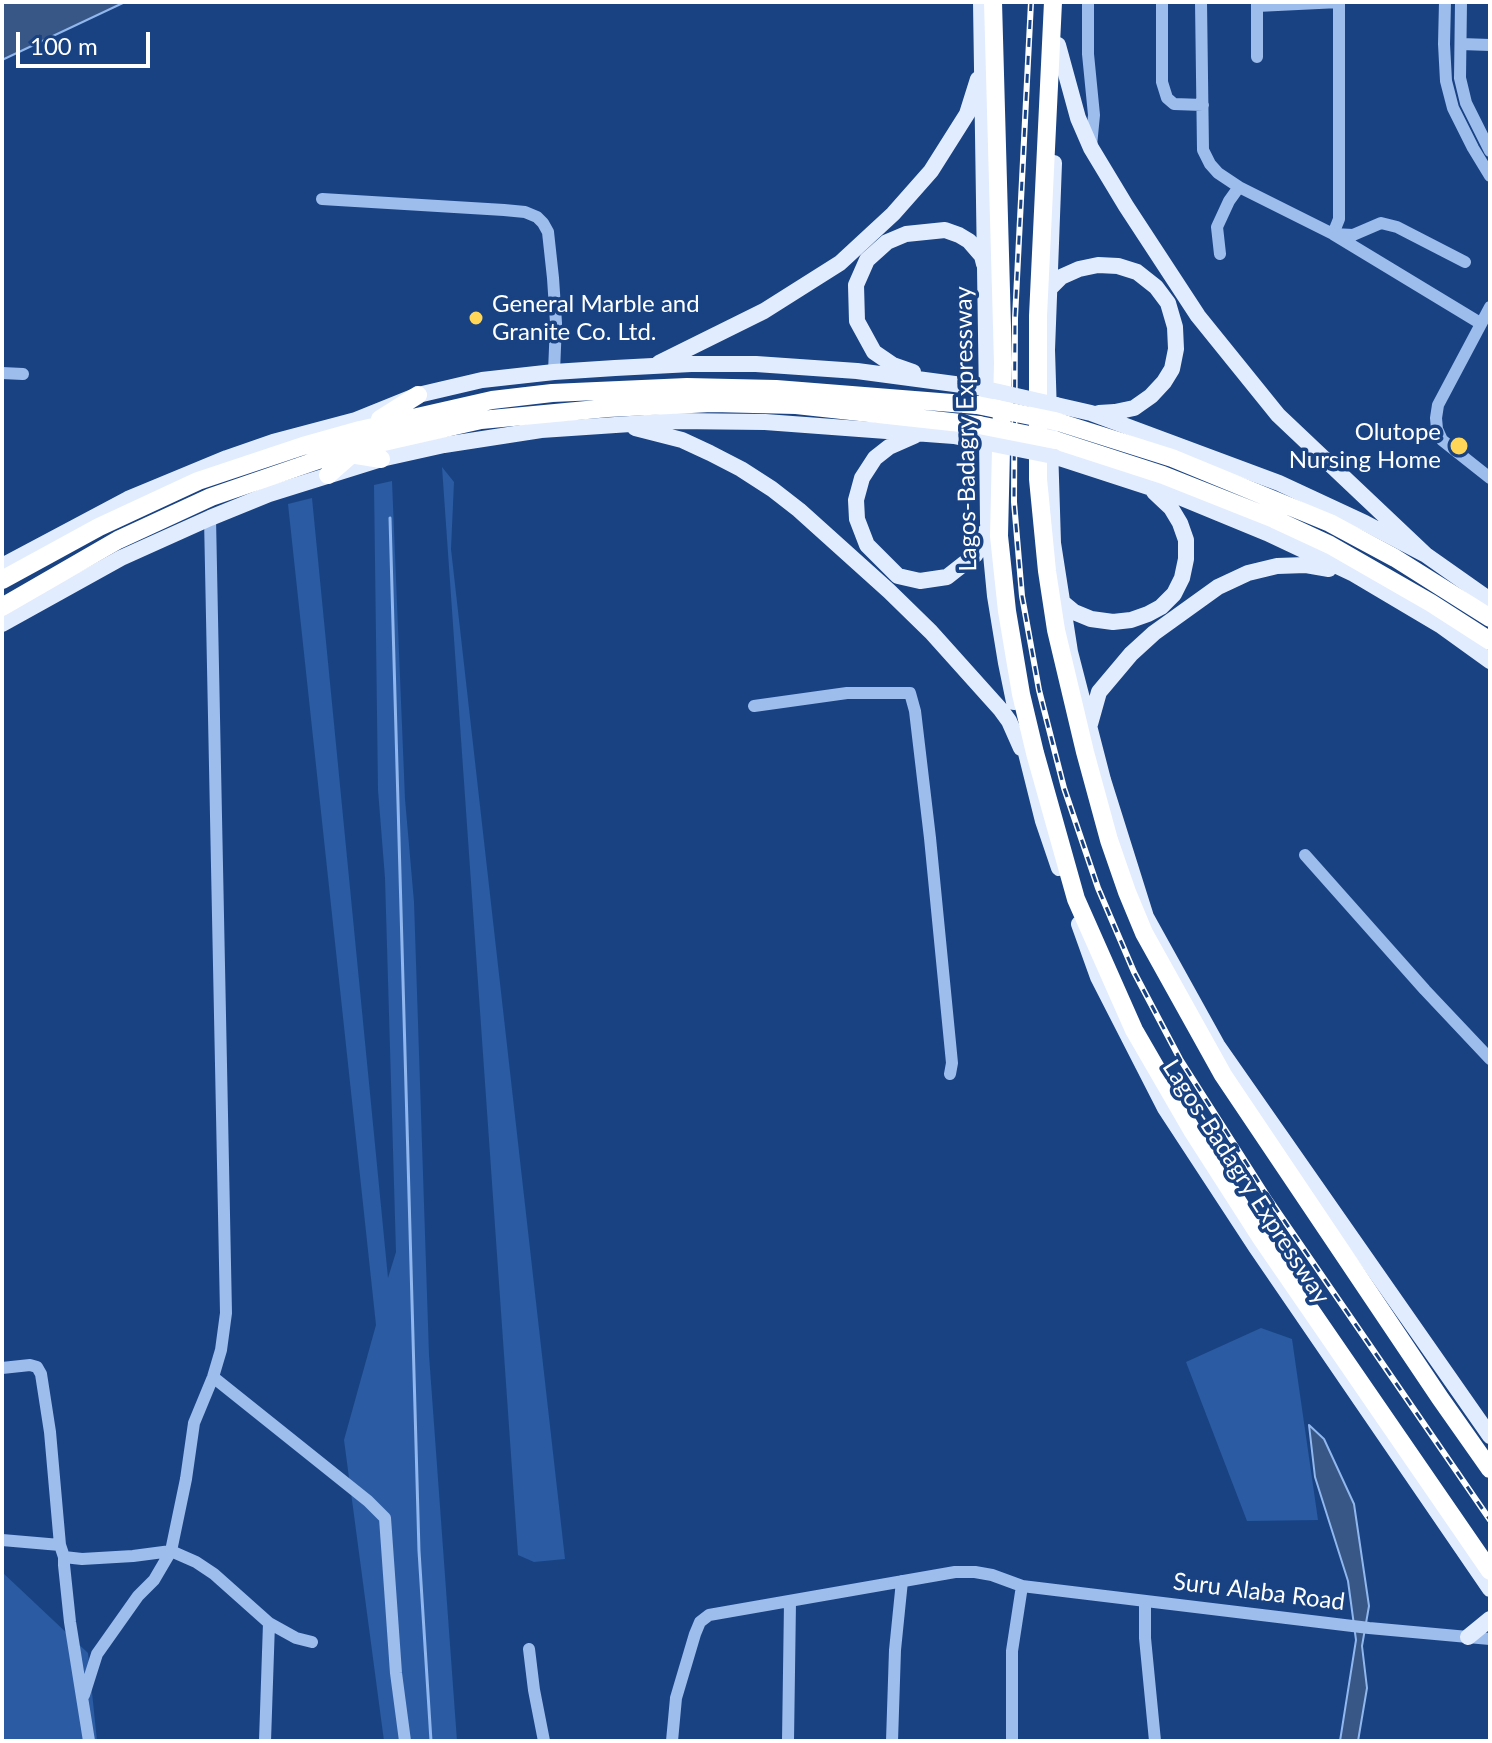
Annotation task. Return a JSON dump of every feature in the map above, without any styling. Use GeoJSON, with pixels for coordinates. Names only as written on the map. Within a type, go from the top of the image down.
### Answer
{"type":"FeatureCollection","features":[{"type":"Feature","properties":{"kind":"highway","name":"Lagos-Badagry Expressway"},"geometry":{"type":"LineString","coordinates":[[993,2],[1003,363],[999,536],[1007,611],[1021,694],[1076,899],[1134,1030],[1193,1132],[1261,1238],[1490,1571]]}},
{"type":"Feature","properties":{"kind":"highway","name":"Lagos-Badagry Expressway"},"geometry":{"type":"LineString","coordinates":[[1053,2],[1038,316],[1038,479],[1056,630],[1109,840],[1144,933],[1223,1075],[1490,1469]]}},
{"type":"Feature","properties":{"kind":"highway"},"geometry":{"type":"LineString","coordinates":[[363,441],[424,415],[492,400],[552,393],[687,387],[977,396],[1330,545],[1490,641]]}},
{"type":"Feature","properties":{"kind":"highway"},"geometry":{"type":"LineString","coordinates":[[2,607],[118,540],[183,510],[233,489],[328,466],[418,395]]}},
{"type":"Feature","properties":{"kind":"highway"},"geometry":{"type":"LineString","coordinates":[[2,580],[99,527],[198,481],[303,446],[363,441],[481,420],[608,408],[712,403],[796,405],[978,433],[1054,431],[1172,458],[1330,523],[1395,558],[1490,618]]}},
{"type":"Feature","properties":{"kind":"highway"},"geometry":{"type":"LineString","coordinates":[[394,412],[424,415]]}},
{"type":"Feature","properties":{"kind":"main road","name":"Lagos-Badagry Expressway"},"geometry":{"type":"LineString","coordinates":[[981,2],[988,523],[1006,663],[1043,821],[1098,977],[1165,1108],[1256,1247],[1490,1589]]}},
{"type":"Feature","properties":{"kind":"main road","name":"Lagos-Badagry Expressway"},"geometry":{"type":"LineString","coordinates":[[1061,2],[1047,350],[1053,543],[1070,652],[1103,780],[1146,917],[1217,1045],[1490,1436]]}},
{"type":"Feature","properties":{"kind":"main road"},"geometry":{"type":"LineString","coordinates":[[1058,45],[1078,118],[1091,148],[1198,316],[1278,415],[1426,555]]}},
{"type":"Feature","properties":{"kind":"main road"},"geometry":{"type":"LineString","coordinates":[[651,366],[764,311],[840,263],[893,214],[931,171],[967,114],[977,87],[983,54]]}},
{"type":"Feature","properties":{"kind":"main road"},"geometry":{"type":"LineString","coordinates":[[977,396],[893,365],[874,352],[857,321],[856,285],[867,260],[887,242],[906,234],[945,230],[969,241],[982,256],[986,275]]}},
{"type":"Feature","properties":{"kind":"main road"},"geometry":{"type":"LineString","coordinates":[[1050,288],[1061,277],[1098,265],[1118,266],[1137,272],[1156,287],[1168,303],[1175,327],[1176,349],[1172,369],[1164,382],[1134,408],[1091,413],[1054,431]]}},
{"type":"Feature","properties":{"kind":"main road"},"geometry":{"type":"LineString","coordinates":[[2,624],[121,558],[328,466],[418,395],[482,380],[554,372],[691,364],[756,364],[934,380]]}},
{"type":"Feature","properties":{"kind":"main road"},"geometry":{"type":"LineString","coordinates":[[1091,413],[1279,483],[1365,523],[1426,555],[1490,600]]}},
{"type":"Feature","properties":{"kind":"main road"},"geometry":{"type":"LineString","coordinates":[[2,566],[128,499],[273,442],[484,437],[652,422],[723,420],[954,436],[978,433]]}},
{"type":"Feature","properties":{"kind":"main road"},"geometry":{"type":"LineString","coordinates":[[606,426],[635,428],[682,440],[741,469],[799,510],[910,612],[1001,710],[1031,774]]}},
{"type":"Feature","properties":{"kind":"main road"},"geometry":{"type":"LineString","coordinates":[[1054,431],[1150,488],[1171,508],[1186,540],[1184,569],[1174,594],[1148,614],[1113,622],[1091,619],[1074,612],[1062,602]]}},
{"type":"Feature","properties":{"kind":"main road"},"geometry":{"type":"LineString","coordinates":[[923,434],[889,447],[875,458],[862,478],[856,500],[857,519],[867,545],[898,576],[920,581],[947,577],[975,555],[988,523]]}},
{"type":"Feature","properties":{"kind":"main road"},"geometry":{"type":"LineString","coordinates":[[1150,488],[1267,533],[1354,574],[1440,625],[1490,661]]}},
{"type":"Feature","properties":{"kind":"main road"},"geometry":{"type":"LineString","coordinates":[[1090,726],[1099,692],[1131,654],[1154,633],[1218,587],[1248,573],[1277,566],[1306,565],[1354,574]]}},
{"type":"Feature","properties":{"kind":"main road"},"geometry":{"type":"LineString","coordinates":[[1468,1637],[1490,1619]]}},
{"type":"Feature","properties":{"kind":"street"},"geometry":{"type":"LineString","coordinates":[[1088,2],[1088,54],[1094,115],[1091,148]]}},
{"type":"Feature","properties":{"kind":"street"},"geometry":{"type":"LineString","coordinates":[[1162,2],[1162,82],[1167,98],[1174,104],[1203,105]]}},
{"type":"Feature","properties":{"kind":"street"},"geometry":{"type":"LineString","coordinates":[[1201,2],[1203,150],[1210,164],[1239,187],[1333,234],[1480,323]]}},
{"type":"Feature","properties":{"kind":"street"},"geometry":{"type":"LineString","coordinates":[[1257,57],[1257,4],[1339,2],[1339,219],[1333,234]]}},
{"type":"Feature","properties":{"kind":"street"},"geometry":{"type":"LineString","coordinates":[[1445,2],[1446,81],[1453,108],[1490,176]]}},
{"type":"Feature","properties":{"kind":"street"},"geometry":{"type":"LineString","coordinates":[[1461,2],[1460,78],[1466,103],[1490,151]]}},
{"type":"Feature","properties":{"kind":"street"},"geometry":{"type":"LineString","coordinates":[[1461,44],[1490,45]]}},
{"type":"Feature","properties":{"kind":"street"},"geometry":{"type":"LineString","coordinates":[[1220,254],[1217,227],[1239,187]]}},
{"type":"Feature","properties":{"kind":"street"},"geometry":{"type":"LineString","coordinates":[[322,199],[504,210],[525,212],[537,217],[548,232],[556,323],[554,372]]}},
{"type":"Feature","properties":{"kind":"street"},"geometry":{"type":"LineString","coordinates":[[1333,234],[1353,235],[1381,223],[1397,227],[1465,262]]}},
{"type":"Feature","properties":{"kind":"street"},"geometry":{"type":"LineString","coordinates":[[1490,307],[1438,405],[1436,418],[1442,440],[1490,478]]}},
{"type":"Feature","properties":{"kind":"street"},"geometry":{"type":"LineString","coordinates":[[2,373],[23,374]]}},
{"type":"Feature","properties":{"kind":"street"},"geometry":{"type":"LineString","coordinates":[[83,1698],[97,1654],[138,1596],[154,1580],[171,1551],[194,1423],[221,1350],[226,1313],[210,518]]}},
{"type":"Feature","properties":{"kind":"street"},"geometry":{"type":"LineString","coordinates":[[754,706],[847,693],[910,693],[915,711],[930,838],[952,1063],[950,1074]]}},
{"type":"Feature","properties":{"kind":"street"},"geometry":{"type":"LineString","coordinates":[[1305,855],[1490,1059]]}},
{"type":"Feature","properties":{"kind":"street"},"geometry":{"type":"LineString","coordinates":[[2,1368],[30,1365],[37,1367],[41,1374],[70,1622],[89,1741]]}},
{"type":"Feature","properties":{"kind":"street"},"geometry":{"type":"LineString","coordinates":[[213,1377],[385,1518],[396,1673],[405,1741]]}},
{"type":"Feature","properties":{"kind":"street"},"geometry":{"type":"LineString","coordinates":[[2,1540],[62,1551],[82,1559],[171,1551],[214,1574],[269,1623],[296,1638],[312,1642]]}},
{"type":"Feature","properties":{"kind":"street","name":"Suru Alaba Road"},"geometry":{"type":"LineString","coordinates":[[672,1741],[676,1698],[700,1622],[709,1615],[955,1572],[992,1575],[1022,1586],[1369,1628],[1490,1639]]}},
{"type":"Feature","properties":{"kind":"street"},"geometry":{"type":"LineString","coordinates":[[892,1741],[895,1650],[902,1581]]}},
{"type":"Feature","properties":{"kind":"street"},"geometry":{"type":"LineString","coordinates":[[1012,1741],[1012,1651],[1022,1586]]}},
{"type":"Feature","properties":{"kind":"street"},"geometry":{"type":"LineString","coordinates":[[1145,1601],[1145,1638],[1155,1741]]}},
{"type":"Feature","properties":{"kind":"street"},"geometry":{"type":"LineString","coordinates":[[788,1741],[790,1602]]}},
{"type":"Feature","properties":{"kind":"street"},"geometry":{"type":"LineString","coordinates":[[265,1741],[269,1623]]}},
{"type":"Feature","properties":{"kind":"street"},"geometry":{"type":"LineString","coordinates":[[529,1649],[544,1741]]}},
{"type":"Feature","properties":{"kind":"shaded area"},"geometry":{"type":"Polygon","coordinates":[[[2,2],[125,2],[2,60],[2,2]]]}},
{"type":"Feature","properties":{"kind":"shaded area"},"geometry":{"type":"Polygon","coordinates":[[[442,467],[454,482],[451,549],[565,1559],[534,1562],[518,1555],[442,467]]]}},
{"type":"Feature","properties":{"kind":"shaded area"},"geometry":{"type":"Polygon","coordinates":[[[392,481],[405,799],[414,902],[429,1355],[457,1741],[384,1741],[344,1440],[376,1325],[288,504],[312,498],[388,1278],[396,1252],[385,878],[378,790],[374,485],[392,481]]]}},
{"type":"Feature","properties":{"kind":"shaded area"},"geometry":{"type":"Polygon","coordinates":[[[1261,1328],[1292,1339],[1318,1520],[1247,1521],[1186,1362],[1261,1328]]]}},
{"type":"Feature","properties":{"kind":"shaded area"},"geometry":{"type":"Polygon","coordinates":[[[1309,1425],[1324,1439],[1354,1504],[1369,1606],[1362,1646],[1367,1688],[1358,1741],[1340,1741],[1356,1640],[1348,1581],[1315,1477],[1309,1425]]]}},
{"type":"Feature","properties":{"kind":"shaded area"},"geometry":{"type":"Polygon","coordinates":[[[2,1572],[88,1653],[97,1741],[2,1741],[2,1572]]]}},
{"type":"Feature","properties":{"kind":"waterway"},"geometry":{"type":"LineString","coordinates":[[390,518],[419,1551],[431,1741]]}},
{"type":"Feature","properties":{"kind":"railway"},"geometry":{"type":"LineString","coordinates":[[1031,2],[1015,318],[1014,502],[1022,596],[1039,690],[1064,788],[1098,888],[1134,972],[1180,1059],[1270,1200],[1490,1520]]}},
{"type":"Feature","properties":{"kind":"place","name":"General Marble and Granite Co. Ltd."},"geometry":{"type":"Point","coordinates":[476,318]}},
{"type":"Feature","properties":{"kind":"place","name":"Olutope Nursing Home"},"geometry":{"type":"Point","coordinates":[1459,446]}}]}
